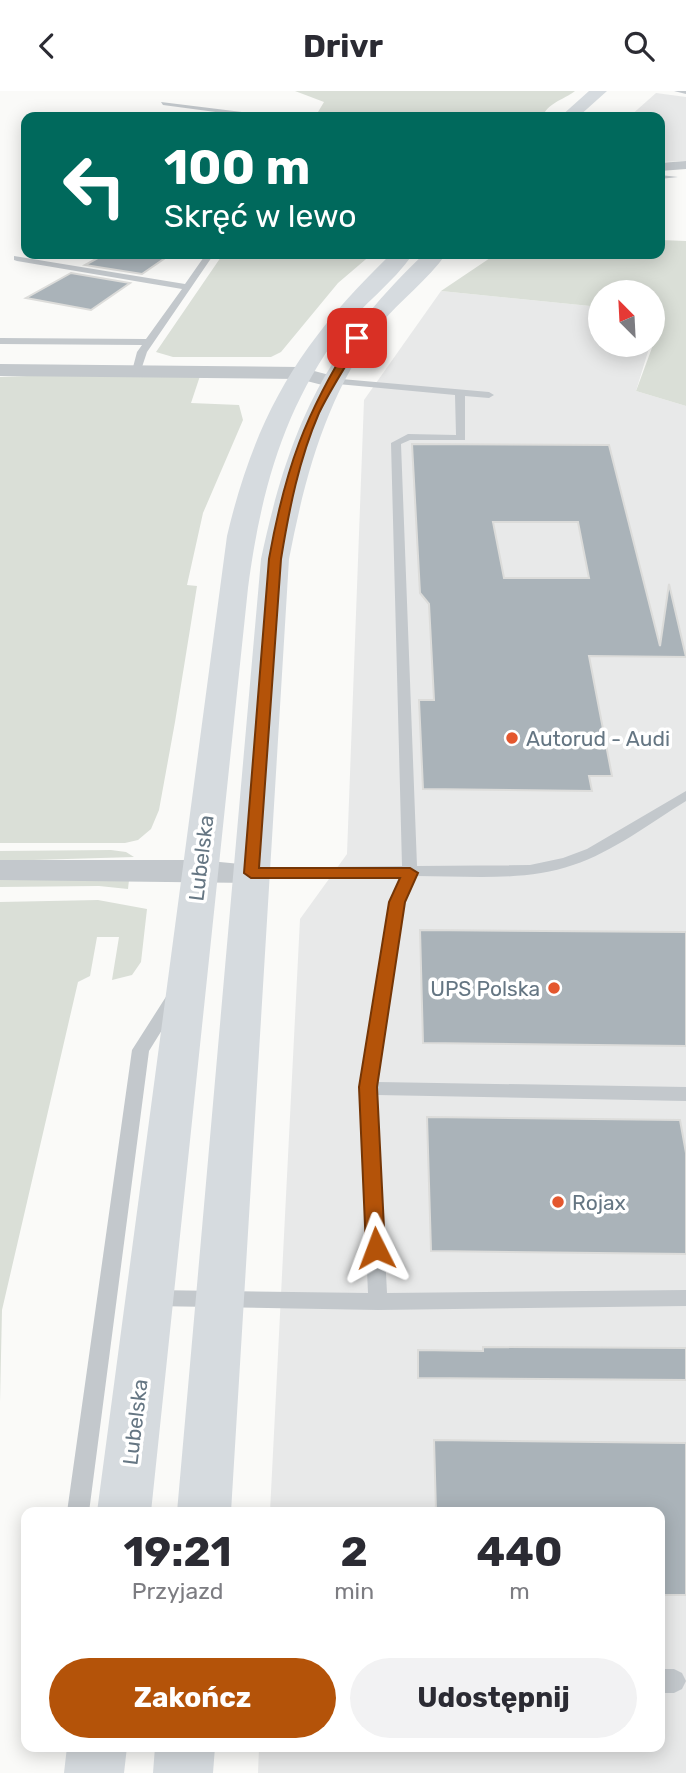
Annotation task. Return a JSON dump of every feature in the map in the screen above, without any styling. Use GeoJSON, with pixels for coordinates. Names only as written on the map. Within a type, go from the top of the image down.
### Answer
{"type":"FeatureCollection","features":[{"type":"Feature","properties":{"kind":"main road"},"geometry":{"type":"LineString","coordinates":[[580,112],[605,101]]}},
{"type":"Feature","properties":{"kind":"main road","name":"Lubelska"},"geometry":{"type":"LineString","coordinates":[[125,1507],[233,588],[254,472],[359,295],[398,259]]}},
{"type":"Feature","properties":{"kind":"main road","name":"Lubelska"},"geometry":{"type":"LineString","coordinates":[[204,1507],[275,559],[290,483],[306,433],[306,381],[431,259]]}},
{"type":"Feature","properties":{"kind":"main road"},"geometry":{"type":"LineString","coordinates":[[233,588],[253,593],[274,587]]}},
{"type":"Feature","properties":{"kind":"main road"},"geometry":{"type":"LineString","coordinates":[[94,1773],[96,1752]]}},
{"type":"Feature","properties":{"kind":"main road"},"geometry":{"type":"LineString","coordinates":[[183,1773],[185,1752]]}},
{"type":"Feature","properties":{"kind":"street"},"geometry":{"type":"LineString","coordinates":[[665,167],[686,165]]}},
{"type":"Feature","properties":{"kind":"street"},"geometry":{"type":"LineString","coordinates":[[0,370],[137,371],[306,381]]}},
{"type":"Feature","properties":{"kind":"street"},"geometry":{"type":"LineString","coordinates":[[210,386],[306,381]]}},
{"type":"Feature","properties":{"kind":"street"},"geometry":{"type":"LineString","coordinates":[[0,870],[199,870],[251,873]]}},
{"type":"Feature","properties":{"kind":"lane"},"geometry":{"type":"LineString","coordinates":[[677,91],[686,92]]}},
{"type":"Feature","properties":{"kind":"lane"},"geometry":{"type":"LineString","coordinates":[[163,103],[229,112]]}},
{"type":"Feature","properties":{"kind":"lane"},"geometry":{"type":"LineString","coordinates":[[665,177],[674,177]]}},
{"type":"Feature","properties":{"kind":"lane"},"geometry":{"type":"LineString","coordinates":[[24,259],[187,287]]}},
{"type":"Feature","properties":{"kind":"lane"},"geometry":{"type":"LineString","coordinates":[[137,371],[142,352],[207,259]]}},
{"type":"Feature","properties":{"kind":"lane"},"geometry":{"type":"LineString","coordinates":[[0,341],[149,342]]}},
{"type":"Feature","properties":{"kind":"lane"},"geometry":{"type":"LineString","coordinates":[[306,381],[489,395]]}},
{"type":"Feature","properties":{"kind":"lane"},"geometry":{"type":"LineString","coordinates":[[378,1302],[368,1087],[397,902],[410,873],[396,443],[408,437],[461,437],[460,393]]}},
{"type":"Feature","properties":{"kind":"lane"},"geometry":{"type":"LineString","coordinates":[[251,873],[530,870],[567,862],[615,841],[686,795]]}},
{"type":"Feature","properties":{"kind":"lane"},"geometry":{"type":"LineString","coordinates":[[79,1507],[141,1050],[187,976]]}},
{"type":"Feature","properties":{"kind":"lane"},"geometry":{"type":"LineString","coordinates":[[368,1087],[686,1094]]}},
{"type":"Feature","properties":{"kind":"lane"},"geometry":{"type":"LineString","coordinates":[[150,1298],[378,1302],[686,1298]]}},
{"type":"Feature","properties":{"kind":"shaded area"},"geometry":{"type":"Polygon","coordinates":[[[295,91],[575,91],[551,105],[546,112],[318,112],[324,102],[295,91]]]}},
{"type":"Feature","properties":{"kind":"shaded area"},"geometry":{"type":"Polygon","coordinates":[[[656,93],[686,97],[686,161],[665,162],[665,112],[635,112],[656,93]]]}},
{"type":"Feature","properties":{"kind":"shaded area"},"geometry":{"type":"Polygon","coordinates":[[[665,240],[686,241],[686,406],[636,391],[649,357],[665,357],[665,280],[588,280],[588,306],[441,291],[489,259],[665,259],[665,240]]]}},
{"type":"Feature","properties":{"kind":"shaded area"},"geometry":{"type":"Polygon","coordinates":[[[220,259],[366,259],[338,283],[281,352],[271,357],[173,357],[156,352],[220,259]]]}},
{"type":"Feature","properties":{"kind":"shaded area"},"geometry":{"type":"Polygon","coordinates":[[[441,291],[588,306],[588,357],[646,357],[636,391],[686,406],[686,1773],[258,1773],[259,1752],[665,1752],[665,1507],[270,1507],[300,919],[347,854],[364,400],[441,291]]]}},
{"type":"Feature","properties":{"kind":"shaded area"},"geometry":{"type":"Polygon","coordinates":[[[200,376],[191,403],[239,405],[243,420],[203,513],[187,585],[197,586],[159,810],[151,829],[138,840],[125,843],[0,843],[0,377],[200,376]]]}},
{"type":"Feature","properties":{"kind":"shaded area"},"geometry":{"type":"Polygon","coordinates":[[[0,851],[126,852],[134,857],[0,861],[0,851]]]}},
{"type":"Feature","properties":{"kind":"shaded area"},"geometry":{"type":"Polygon","coordinates":[[[0,879],[129,880],[128,889],[99,886],[0,887],[0,879]]]}},
{"type":"Feature","properties":{"kind":"shaded area"},"geometry":{"type":"Polygon","coordinates":[[[98,900],[147,909],[141,962],[132,975],[112,980],[119,937],[97,937],[90,976],[78,982],[2,1310],[0,1402],[0,902],[98,900]]]}},
{"type":"Feature","properties":{"kind":"building"},"geometry":{"type":"Polygon","coordinates":[[[96,259],[164,259],[142,274],[85,265],[96,259]]]}},
{"type":"Feature","properties":{"kind":"building"},"geometry":{"type":"Polygon","coordinates":[[[71,273],[130,283],[91,310],[26,298],[71,273]]]}},
{"type":"Feature","properties":{"kind":"building"},"geometry":{"type":"Polygon","coordinates":[[[412,444],[609,445],[660,646],[669,584],[686,657],[589,656],[612,776],[589,776],[592,791],[423,789],[419,700],[434,700],[429,604],[420,593],[412,444]],[[493,522],[504,578],[589,578],[578,522],[493,522]]]}},
{"type":"Feature","properties":{"kind":"building","name":"UPS Polska"},"geometry":{"type":"Polygon","coordinates":[[[420,930],[686,932],[686,1046],[423,1043],[420,930]]]}},
{"type":"Feature","properties":{"kind":"building","name":"Rojax"},"geometry":{"type":"Polygon","coordinates":[[[427,1117],[680,1120],[686,1153],[686,1254],[431,1251],[427,1117]]]}},
{"type":"Feature","properties":{"kind":"building"},"geometry":{"type":"Polygon","coordinates":[[[483,1347],[686,1348],[686,1380],[418,1378],[418,1350],[483,1351],[483,1347]]]}},
{"type":"Feature","properties":{"kind":"building"},"geometry":{"type":"Polygon","coordinates":[[[434,1440],[686,1443],[686,1595],[665,1595],[665,1507],[436,1507],[434,1440]]]}},
{"type":"Feature","properties":{"kind":"place","name":"Autorud - Audi"},"geometry":{"type":"Point","coordinates":[512,738]}},
{"type":"Feature","properties":{"kind":"place","name":"UPS Polska"},"geometry":{"type":"Point","coordinates":[554,988]}},
{"type":"Feature","properties":{"kind":"place","name":"Rojax"},"geometry":{"type":"Point","coordinates":[558,1202]}},
{"type":"Feature","properties":{"kind":"route"},"geometry":{"type":"LineString","coordinates":[[357,338],[330,381],[306,433],[284,509],[275,559],[272,626],[251,873],[410,873],[397,902],[368,1087],[376,1248]]}}]}
